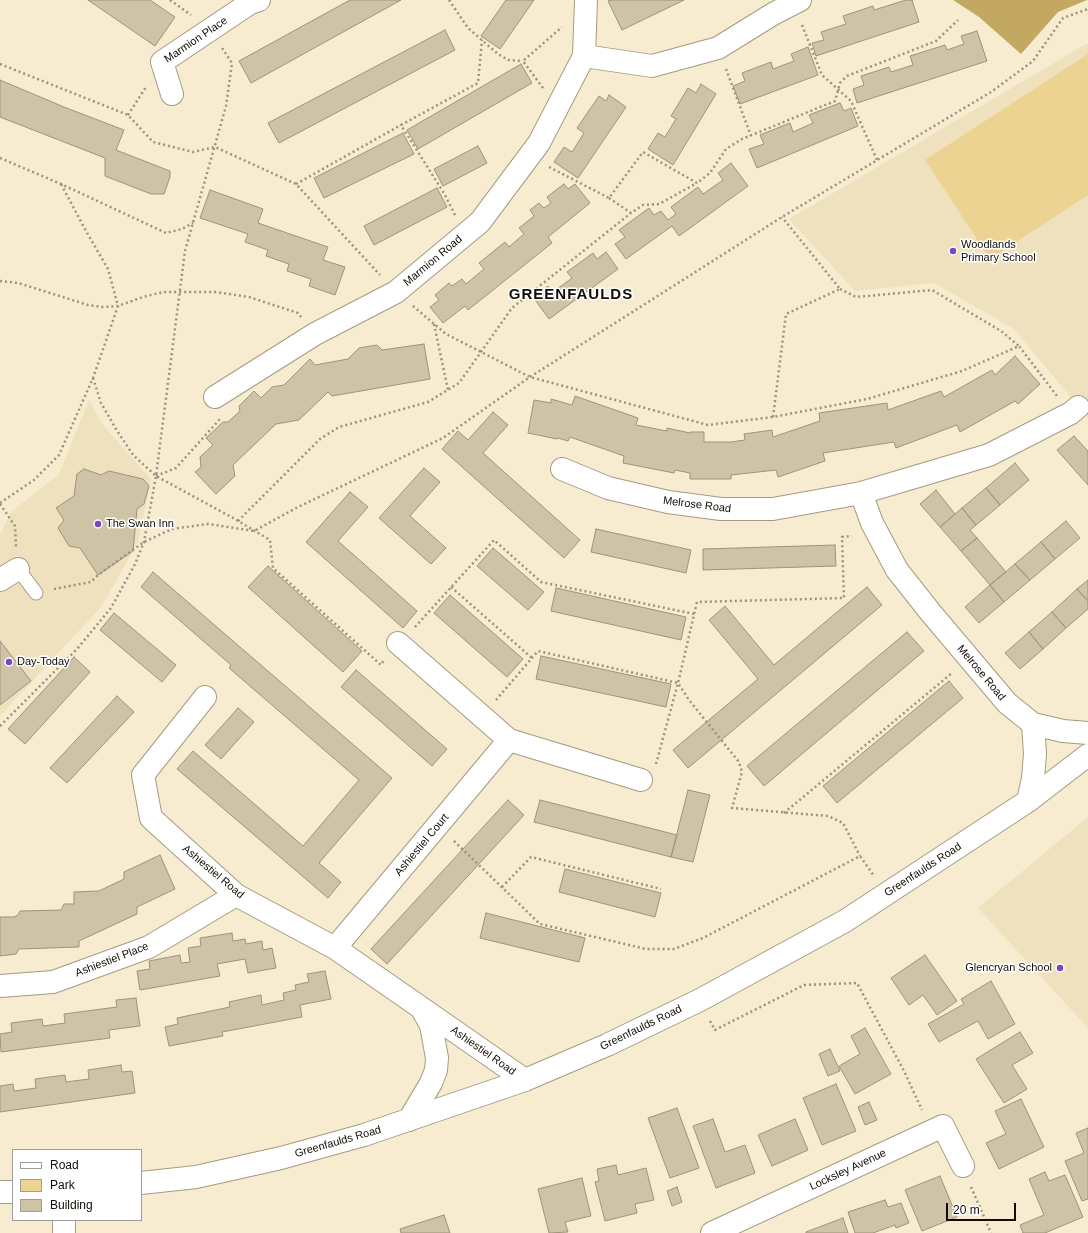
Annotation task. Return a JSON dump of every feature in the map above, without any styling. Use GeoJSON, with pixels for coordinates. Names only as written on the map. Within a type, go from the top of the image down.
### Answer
{"type":"FeatureCollection","features":[{"type":"Feature","properties":{"kind":"street","name":"Marmion Place"},"geometry":{"type":"LineString","coordinates":[[172,94],[162,62],[250,4],[259,0]]}},
{"type":"Feature","properties":{"kind":"street"},"geometry":{"type":"LineString","coordinates":[[584,56],[652,66],[718,48],[773,14],[797,2]]}},
{"type":"Feature","properties":{"kind":"street","name":"Marmion Road"},"geometry":{"type":"LineString","coordinates":[[215,397],[315,334],[396,292],[480,222],[539,143],[584,56],[586,3]]}},
{"type":"Feature","properties":{"kind":"street","name":"Melrose Road"},"geometry":{"type":"LineString","coordinates":[[562,469],[615,490],[668,502],[721,509],[773,509],[861,493],[990,455],[1075,410]]}},
{"type":"Feature","properties":{"kind":"street","name":"Melrose Road"},"geometry":{"type":"LineString","coordinates":[[861,493],[872,523],[897,570],[1007,704],[1033,724],[1063,731],[1088,733]]}},
{"type":"Feature","properties":{"kind":"street"},"geometry":{"type":"LineString","coordinates":[[398,643],[508,740],[642,780]]}},
{"type":"Feature","properties":{"kind":"street","name":"Ashiestiel Road"},"geometry":{"type":"LineString","coordinates":[[205,697],[143,775],[151,818],[236,895],[335,948],[525,1080]]}},
{"type":"Feature","properties":{"kind":"street"},"geometry":{"type":"LineString","coordinates":[[1028,801],[1033,778],[1035,754],[1033,724]]}},
{"type":"Feature","properties":{"kind":"street","name":"Ashiestiel Court"},"geometry":{"type":"LineString","coordinates":[[335,948],[508,740]]}},
{"type":"Feature","properties":{"kind":"street","name":"Greenfaulds Road"},"geometry":{"type":"LineString","coordinates":[[142,1183],[196,1177],[281,1158],[364,1135],[525,1080],[607,1045],[700,1000],[845,921],[1028,801],[1088,755]]}},
{"type":"Feature","properties":{"kind":"street","name":"Ashiestiel Place"},"geometry":{"type":"LineString","coordinates":[[0,986],[53,982],[149,947],[236,895]]}},
{"type":"Feature","properties":{"kind":"street","name":"Ashiestiel Road"},"geometry":{"type":"LineString","coordinates":[[409,1120],[431,1083],[436,1070],[437,1058],[431,1025],[421,1008]]}},
{"type":"Feature","properties":{"kind":"street","name":"Locksley Avenue"},"geometry":{"type":"LineString","coordinates":[[712,1233],[943,1126],[963,1166]]}},
{"type":"Feature","properties":{"kind":"street"},"geometry":{"type":"LineString","coordinates":[[0,1192],[12,1192]]}},
{"type":"Feature","properties":{"kind":"street"},"geometry":{"type":"LineString","coordinates":[[64,1221],[64,1233]]}},
{"type":"Feature","properties":{"kind":"lane"},"geometry":{"type":"LineString","coordinates":[[9,575],[36,593]]}},
{"type":"Feature","properties":{"kind":"path"},"geometry":{"type":"LineString","coordinates":[[450,0],[468,28],[498,54],[508,60],[523,60],[586,3]]}},
{"type":"Feature","properties":{"kind":"path"},"geometry":{"type":"LineString","coordinates":[[797,2],[822,75],[851,101],[877,160]]}},
{"type":"Feature","properties":{"kind":"path"},"geometry":{"type":"LineString","coordinates":[[36,593],[91,582],[98,575],[144,542],[172,529],[208,524],[254,531],[298,507],[443,438],[530,377],[782,217],[991,92],[1033,61],[1063,18],[1088,9]]}},
{"type":"Feature","properties":{"kind":"path"},"geometry":{"type":"LineString","coordinates":[[238,521],[320,439],[339,427],[428,402],[459,383],[512,308],[631,213],[643,205],[659,204],[697,183],[710,173],[726,149],[742,139],[834,101],[840,83],[847,76],[936,41],[958,20]]}},
{"type":"Feature","properties":{"kind":"path"},"geometry":{"type":"LineString","coordinates":[[0,726],[77,649],[111,608],[135,564],[144,542],[156,476],[185,251],[226,106],[232,63],[211,29]]}},
{"type":"Feature","properties":{"kind":"path"},"geometry":{"type":"LineString","coordinates":[[296,184],[478,83],[482,40]]}},
{"type":"Feature","properties":{"kind":"path"},"geometry":{"type":"LineString","coordinates":[[718,48],[751,136]]}},
{"type":"Feature","properties":{"kind":"path"},"geometry":{"type":"LineString","coordinates":[[523,60],[557,108]]}},
{"type":"Feature","properties":{"kind":"path"},"geometry":{"type":"LineString","coordinates":[[0,64],[128,115],[153,142],[192,152],[215,147],[296,184],[396,292],[446,334],[530,377],[708,426],[773,417],[867,399],[962,371],[1019,346]]}},
{"type":"Feature","properties":{"kind":"path"},"geometry":{"type":"LineString","coordinates":[[401,125],[445,195],[464,235]]}},
{"type":"Feature","properties":{"kind":"path"},"geometry":{"type":"LineString","coordinates":[[609,198],[643,152],[697,183]]}},
{"type":"Feature","properties":{"kind":"path"},"geometry":{"type":"LineString","coordinates":[[529,156],[609,198],[631,213]]}},
{"type":"Feature","properties":{"kind":"path"},"geometry":{"type":"LineString","coordinates":[[0,158],[61,184],[166,233],[182,229],[193,223]]}},
{"type":"Feature","properties":{"kind":"path"},"geometry":{"type":"LineString","coordinates":[[9,575],[15,526],[0,503],[34,480],[59,455],[93,378],[118,306],[108,269],[61,184]]}},
{"type":"Feature","properties":{"kind":"path"},"geometry":{"type":"LineString","coordinates":[[782,217],[840,289],[856,297],[932,290],[1001,331],[1019,346],[1075,410]]}},
{"type":"Feature","properties":{"kind":"path"},"geometry":{"type":"LineString","coordinates":[[0,281],[29,286],[102,308],[118,306],[156,294],[215,292],[248,297],[298,313]]}},
{"type":"Feature","properties":{"kind":"path"},"geometry":{"type":"LineString","coordinates":[[773,417],[786,314],[840,289]]}},
{"type":"Feature","properties":{"kind":"path"},"geometry":{"type":"LineString","coordinates":[[434,324],[448,390]]}},
{"type":"Feature","properties":{"kind":"path"},"geometry":{"type":"LineString","coordinates":[[93,378],[101,403],[133,455],[156,476],[270,540],[273,568],[381,665],[398,643],[494,540],[541,582],[694,614]]}},
{"type":"Feature","properties":{"kind":"path"},"geometry":{"type":"LineString","coordinates":[[156,476],[176,468],[220,419],[215,397]]}},
{"type":"Feature","properties":{"kind":"path"},"geometry":{"type":"LineString","coordinates":[[642,780],[654,772],[678,683],[697,602],[844,598],[842,536],[879,535]]}},
{"type":"Feature","properties":{"kind":"path"},"geometry":{"type":"LineString","coordinates":[[451,587],[532,658]]}},
{"type":"Feature","properties":{"kind":"path"},"geometry":{"type":"LineString","coordinates":[[482,717],[538,651],[678,683],[689,700],[739,762],[742,772],[732,808],[828,816],[843,823],[860,856],[886,894]]}},
{"type":"Feature","properties":{"kind":"path"},"geometry":{"type":"LineString","coordinates":[[784,813],[969,659]]}},
{"type":"Feature","properties":{"kind":"path"},"geometry":{"type":"LineString","coordinates":[[438,825],[540,924],[646,949],[674,949],[703,938],[860,856]]}},
{"type":"Feature","properties":{"kind":"path"},"geometry":{"type":"LineString","coordinates":[[502,887],[531,857],[661,889]]}},
{"type":"Feature","properties":{"kind":"path"},"geometry":{"type":"LineString","coordinates":[[700,1000],[715,1030],[804,985],[857,983],[904,1071],[931,1131]]}},
{"type":"Feature","properties":{"kind":"path"},"geometry":{"type":"LineString","coordinates":[[963,1166],[991,1233]]}},
{"type":"Feature","properties":{"kind":"shaded area"},"geometry":{"type":"Polygon","coordinates":[[[953,0],[1087,0],[1058,12],[1021,54],[979,17],[953,0]]]}},
{"type":"Feature","properties":{"kind":"shaded area","name":"Woodlands Primary School"},"geometry":{"type":"Polygon","coordinates":[[[1088,43],[1088,418],[1014,329],[934,283],[855,291],[789,219],[1088,43]]]}},
{"type":"Feature","properties":{"kind":"shaded area"},"geometry":{"type":"Polygon","coordinates":[[[89,400],[102,424],[151,479],[138,542],[102,606],[0,716],[0,534],[11,512],[59,474],[89,400]]]}},
{"type":"Feature","properties":{"kind":"shaded area","name":"Glencryan School"},"geometry":{"type":"Polygon","coordinates":[[[1088,817],[1088,1028],[978,908],[1088,817]]]}},
{"type":"Feature","properties":{"kind":"green space"},"geometry":{"type":"Polygon","coordinates":[[[1088,54],[1088,195],[990,259],[925,160],[1088,54]]]}},
{"type":"Feature","properties":{"kind":"building"},"geometry":{"type":"Polygon","coordinates":[[[88,0],[150,0],[175,17],[155,46],[88,0]]]}},
{"type":"Feature","properties":{"kind":"building"},"geometry":{"type":"Polygon","coordinates":[[[350,0],[401,0],[251,83],[239,61],[350,0]]]}},
{"type":"Feature","properties":{"kind":"building"},"geometry":{"type":"Polygon","coordinates":[[[506,0],[534,0],[500,49],[481,36],[506,0]]]}},
{"type":"Feature","properties":{"kind":"building"},"geometry":{"type":"Polygon","coordinates":[[[684,0],[622,30],[608,1],[684,0]]]}},
{"type":"Feature","properties":{"kind":"building"},"geometry":{"type":"Polygon","coordinates":[[[906,0],[912,0],[919,22],[816,56],[812,43],[824,40],[821,32],[846,24],[843,16],[873,6],[874,10],[906,0]]]}},
{"type":"Feature","properties":{"kind":"building"},"geometry":{"type":"Polygon","coordinates":[[[445,30],[455,50],[279,143],[268,123],[445,30]]]}},
{"type":"Feature","properties":{"kind":"building"},"geometry":{"type":"Polygon","coordinates":[[[977,31],[987,61],[857,103],[853,89],[864,85],[861,76],[889,67],[891,72],[913,65],[910,56],[945,45],[947,50],[964,44],[961,36],[977,31]]]}},
{"type":"Feature","properties":{"kind":"building"},"geometry":{"type":"Polygon","coordinates":[[[808,47],[818,75],[740,104],[733,86],[745,81],[742,73],[771,62],[773,69],[794,61],[791,54],[808,47]]]}},
{"type":"Feature","properties":{"kind":"building"},"geometry":{"type":"Polygon","coordinates":[[[521,64],[532,83],[418,149],[407,130],[521,64]]]}},
{"type":"Feature","properties":{"kind":"building"},"geometry":{"type":"Polygon","coordinates":[[[0,80],[124,130],[116,150],[170,171],[170,177],[164,194],[151,194],[105,176],[105,158],[0,117],[0,80]]]}},
{"type":"Feature","properties":{"kind":"building"},"geometry":{"type":"Polygon","coordinates":[[[701,84],[716,94],[673,165],[648,149],[658,133],[665,137],[676,119],[671,116],[688,88],[696,93],[701,84]]]}},
{"type":"Feature","properties":{"kind":"building"},"geometry":{"type":"Polygon","coordinates":[[[609,95],[626,107],[578,178],[554,162],[564,147],[572,152],[584,133],[577,128],[599,96],[606,101],[609,95]]]}},
{"type":"Feature","properties":{"kind":"building"},"geometry":{"type":"Polygon","coordinates":[[[840,103],[844,111],[851,108],[858,126],[757,168],[749,149],[764,144],[760,135],[790,123],[793,132],[813,123],[809,115],[840,103]]]}},
{"type":"Feature","properties":{"kind":"building"},"geometry":{"type":"Polygon","coordinates":[[[403,133],[414,154],[324,198],[314,178],[403,133]]]}},
{"type":"Feature","properties":{"kind":"building"},"geometry":{"type":"Polygon","coordinates":[[[478,146],[487,163],[443,186],[434,169],[478,146]]]}},
{"type":"Feature","properties":{"kind":"building"},"geometry":{"type":"Polygon","coordinates":[[[731,163],[748,186],[679,236],[672,226],[626,259],[615,244],[625,237],[619,230],[649,208],[654,215],[661,211],[668,220],[676,214],[671,207],[698,187],[703,194],[723,180],[718,173],[731,163]]]}},
{"type":"Feature","properties":{"kind":"building"},"geometry":{"type":"Polygon","coordinates":[[[564,184],[568,189],[575,184],[590,203],[548,237],[552,243],[468,310],[465,306],[443,323],[430,307],[439,300],[435,295],[449,283],[452,286],[462,279],[466,284],[484,269],[479,263],[505,242],[509,247],[524,234],[519,228],[534,216],[530,210],[539,203],[544,208],[551,203],[547,197],[564,184]]]}},
{"type":"Feature","properties":{"kind":"building"},"geometry":{"type":"Polygon","coordinates":[[[437,188],[447,207],[374,245],[364,226],[437,188]]]}},
{"type":"Feature","properties":{"kind":"building"},"geometry":{"type":"Polygon","coordinates":[[[210,190],[263,209],[258,223],[328,247],[323,260],[345,267],[335,295],[309,286],[311,279],[287,271],[289,264],[266,256],[268,250],[245,242],[248,234],[200,218],[210,190]]]}},
{"type":"Feature","properties":{"kind":"building"},"geometry":{"type":"Polygon","coordinates":[[[606,252],[618,269],[549,319],[533,297],[548,286],[553,292],[572,278],[567,272],[593,253],[597,259],[606,252]]]}},
{"type":"Feature","properties":{"kind":"building"},"geometry":{"type":"Polygon","coordinates":[[[424,344],[430,379],[332,396],[328,392],[299,420],[276,424],[233,465],[235,476],[216,494],[195,472],[201,467],[200,457],[213,445],[206,438],[223,422],[228,422],[240,411],[239,406],[254,391],[261,398],[272,387],[284,385],[310,359],[315,365],[348,359],[359,348],[377,345],[382,350],[424,344]]]}},
{"type":"Feature","properties":{"kind":"building"},"geometry":{"type":"Polygon","coordinates":[[[1015,356],[1040,384],[1018,404],[1015,401],[960,432],[957,425],[896,448],[894,442],[823,453],[825,461],[778,477],[776,470],[731,475],[731,479],[690,479],[690,473],[675,470],[674,473],[623,463],[624,456],[570,437],[568,441],[528,433],[534,400],[551,403],[551,399],[572,405],[575,396],[638,418],[636,425],[667,431],[667,428],[690,433],[704,432],[704,442],[731,442],[745,440],[744,434],[772,430],[773,437],[820,421],[819,413],[887,403],[888,410],[941,391],[944,397],[992,370],[995,375],[1015,356]]]}},
{"type":"Feature","properties":{"kind":"building"},"geometry":{"type":"Polygon","coordinates":[[[493,412],[508,425],[483,453],[580,540],[564,558],[442,449],[458,431],[468,440],[493,412]]]}},
{"type":"Feature","properties":{"kind":"building"},"geometry":{"type":"Polygon","coordinates":[[[1074,436],[1088,451],[1088,485],[1057,450],[1074,436]]]}},
{"type":"Feature","properties":{"kind":"building"},"geometry":{"type":"Polygon","coordinates":[[[1015,463],[1029,480],[1000,505],[986,488],[1015,463]]]}},
{"type":"Feature","properties":{"kind":"building"},"geometry":{"type":"Polygon","coordinates":[[[424,468],[440,482],[410,516],[446,548],[431,564],[379,518],[424,468]]]}},
{"type":"Feature","properties":{"kind":"building","name":"The Swan Inn"},"geometry":{"type":"Polygon","coordinates":[[[84,469],[101,475],[109,471],[143,479],[149,486],[144,504],[137,509],[133,551],[98,575],[80,548],[69,546],[58,528],[64,520],[56,508],[74,496],[77,474],[84,469]]]}},
{"type":"Feature","properties":{"kind":"building"},"geometry":{"type":"Polygon","coordinates":[[[986,488],[1000,505],[976,525],[962,508],[986,488]]]}},
{"type":"Feature","properties":{"kind":"building"},"geometry":{"type":"Polygon","coordinates":[[[936,490],[955,514],[940,527],[920,504],[936,490]]]}},
{"type":"Feature","properties":{"kind":"building"},"geometry":{"type":"Polygon","coordinates":[[[350,492],[368,507],[338,541],[417,611],[403,628],[306,542],[350,492]]]}},
{"type":"Feature","properties":{"kind":"building"},"geometry":{"type":"Polygon","coordinates":[[[962,508],[976,525],[970,530],[977,538],[961,551],[940,527],[962,508]]]}},
{"type":"Feature","properties":{"kind":"building"},"geometry":{"type":"Polygon","coordinates":[[[1066,521],[1080,538],[1055,559],[1041,542],[1066,521]]]}},
{"type":"Feature","properties":{"kind":"building"},"geometry":{"type":"Polygon","coordinates":[[[596,529],[691,550],[686,573],[591,552],[596,529]]]}},
{"type":"Feature","properties":{"kind":"building"},"geometry":{"type":"Polygon","coordinates":[[[977,538],[1006,572],[990,585],[961,551],[977,538]]]}},
{"type":"Feature","properties":{"kind":"building"},"geometry":{"type":"Polygon","coordinates":[[[1041,542],[1055,559],[1030,580],[1015,564],[1041,542]]]}},
{"type":"Feature","properties":{"kind":"building"},"geometry":{"type":"Polygon","coordinates":[[[835,545],[836,566],[703,570],[703,549],[835,545]]]}},
{"type":"Feature","properties":{"kind":"building"},"geometry":{"type":"Polygon","coordinates":[[[493,548],[544,592],[528,610],[477,566],[493,548]]]}},
{"type":"Feature","properties":{"kind":"building"},"geometry":{"type":"Polygon","coordinates":[[[1015,564],[1030,580],[1004,602],[990,585],[1015,564]]]}},
{"type":"Feature","properties":{"kind":"building"},"geometry":{"type":"Polygon","coordinates":[[[268,566],[362,651],[343,672],[248,587],[268,566]]]}},
{"type":"Feature","properties":{"kind":"building"},"geometry":{"type":"Polygon","coordinates":[[[153,572],[392,778],[319,863],[341,882],[328,898],[177,769],[193,751],[303,846],[359,780],[229,668],[231,665],[141,587],[153,572]]]}},
{"type":"Feature","properties":{"kind":"building"},"geometry":{"type":"Polygon","coordinates":[[[1088,580],[1088,601],[1077,589],[1088,580]]]}},
{"type":"Feature","properties":{"kind":"building"},"geometry":{"type":"Polygon","coordinates":[[[990,585],[1004,602],[979,623],[965,607],[990,585]]]}},
{"type":"Feature","properties":{"kind":"building"},"geometry":{"type":"Polygon","coordinates":[[[867,587],[882,605],[688,768],[673,750],[758,679],[709,620],[725,606],[774,665],[867,587]]]}},
{"type":"Feature","properties":{"kind":"building"},"geometry":{"type":"Polygon","coordinates":[[[556,588],[686,617],[681,640],[551,611],[556,588]]]}},
{"type":"Feature","properties":{"kind":"building"},"geometry":{"type":"Polygon","coordinates":[[[1077,589],[1088,601],[1088,609],[1066,628],[1052,612],[1077,589]]]}},
{"type":"Feature","properties":{"kind":"building"},"geometry":{"type":"Polygon","coordinates":[[[450,595],[523,659],[507,677],[434,613],[450,595]]]}},
{"type":"Feature","properties":{"kind":"building"},"geometry":{"type":"Polygon","coordinates":[[[1052,612],[1066,628],[1043,649],[1029,632],[1052,612]]]}},
{"type":"Feature","properties":{"kind":"building"},"geometry":{"type":"Polygon","coordinates":[[[114,613],[176,665],[162,682],[100,630],[114,613]]]}},
{"type":"Feature","properties":{"kind":"building"},"geometry":{"type":"Polygon","coordinates":[[[907,632],[924,651],[764,786],[747,766],[907,632]]]}},
{"type":"Feature","properties":{"kind":"building"},"geometry":{"type":"Polygon","coordinates":[[[1029,632],[1043,649],[1020,669],[1005,653],[1029,632]]]}},
{"type":"Feature","properties":{"kind":"building"},"geometry":{"type":"Polygon","coordinates":[[[0,641],[31,681],[0,705],[0,641]]]}},
{"type":"Feature","properties":{"kind":"building"},"geometry":{"type":"Polygon","coordinates":[[[541,656],[671,684],[666,707],[536,679],[541,656]]]}},
{"type":"Feature","properties":{"kind":"building"},"geometry":{"type":"Polygon","coordinates":[[[74,657],[90,672],[25,744],[8,729],[74,657]]]}},
{"type":"Feature","properties":{"kind":"building"},"geometry":{"type":"Polygon","coordinates":[[[356,670],[447,749],[432,766],[341,687],[356,670]]]}},
{"type":"Feature","properties":{"kind":"building"},"geometry":{"type":"Polygon","coordinates":[[[949,681],[963,698],[837,803],[823,786],[949,681]]]}},
{"type":"Feature","properties":{"kind":"building"},"geometry":{"type":"Polygon","coordinates":[[[117,696],[134,712],[67,783],[50,768],[117,696]]]}},
{"type":"Feature","properties":{"kind":"building"},"geometry":{"type":"Polygon","coordinates":[[[238,708],[254,722],[221,759],[205,745],[238,708]]]}},
{"type":"Feature","properties":{"kind":"building"},"geometry":{"type":"Polygon","coordinates":[[[688,790],[710,795],[693,862],[671,857],[688,790]]]}},
{"type":"Feature","properties":{"kind":"building"},"geometry":{"type":"Polygon","coordinates":[[[508,800],[524,815],[387,964],[371,949],[508,800]]]}},
{"type":"Feature","properties":{"kind":"building"},"geometry":{"type":"Polygon","coordinates":[[[540,800],[677,835],[671,857],[534,822],[540,800]]]}},
{"type":"Feature","properties":{"kind":"building"},"geometry":{"type":"Polygon","coordinates":[[[160,855],[175,889],[137,907],[137,914],[79,941],[79,947],[19,949],[16,954],[0,956],[0,917],[14,917],[18,915],[20,911],[61,910],[64,904],[74,904],[74,892],[99,891],[124,879],[124,872],[160,855]]]}},
{"type":"Feature","properties":{"kind":"building"},"geometry":{"type":"Polygon","coordinates":[[[565,869],[661,893],[655,917],[559,892],[565,869]]]}},
{"type":"Feature","properties":{"kind":"building"},"geometry":{"type":"Polygon","coordinates":[[[486,913],[585,938],[579,962],[480,938],[486,913]]]}},
{"type":"Feature","properties":{"kind":"building"},"geometry":{"type":"Polygon","coordinates":[[[232,933],[233,941],[245,939],[246,944],[262,941],[263,950],[272,948],[276,968],[248,973],[245,959],[217,964],[220,976],[140,990],[137,971],[150,969],[149,961],[180,955],[181,963],[190,962],[188,948],[201,946],[200,938],[232,933]]]}},
{"type":"Feature","properties":{"kind":"building"},"geometry":{"type":"Polygon","coordinates":[[[925,955],[957,1001],[937,1015],[923,995],[909,1005],[891,978],[925,955]]]}},
{"type":"Feature","properties":{"kind":"building"},"geometry":{"type":"Polygon","coordinates":[[[325,971],[331,999],[300,1005],[302,1017],[222,1032],[223,1036],[169,1046],[165,1027],[178,1024],[177,1018],[230,1007],[229,1002],[261,995],[262,1005],[284,1000],[283,993],[296,990],[295,985],[309,982],[307,974],[325,971]]]}},
{"type":"Feature","properties":{"kind":"building"},"geometry":{"type":"Polygon","coordinates":[[[991,981],[1015,1024],[988,1039],[978,1021],[939,1042],[928,1024],[964,1004],[961,999],[991,981]]]}},
{"type":"Feature","properties":{"kind":"building"},"geometry":{"type":"Polygon","coordinates":[[[136,998],[140,1026],[109,1030],[110,1038],[1,1052],[0,1034],[12,1032],[11,1023],[42,1019],[43,1026],[65,1023],[64,1014],[117,1007],[116,1000],[136,998]]]}},
{"type":"Feature","properties":{"kind":"building"},"geometry":{"type":"Polygon","coordinates":[[[865,1028],[891,1074],[855,1094],[839,1066],[860,1054],[851,1036],[865,1028]]]}},
{"type":"Feature","properties":{"kind":"building"},"geometry":{"type":"Polygon","coordinates":[[[1020,1032],[1033,1053],[1012,1065],[1027,1089],[1004,1103],[976,1059],[1020,1032]]]}},
{"type":"Feature","properties":{"kind":"building"},"geometry":{"type":"Polygon","coordinates":[[[830,1049],[840,1071],[828,1076],[819,1054],[830,1049]]]}},
{"type":"Feature","properties":{"kind":"building"},"geometry":{"type":"Polygon","coordinates":[[[121,1065],[122,1072],[132,1071],[135,1093],[0,1112],[0,1086],[13,1084],[14,1091],[36,1088],[35,1079],[65,1075],[66,1082],[89,1079],[88,1070],[121,1065]]]}},
{"type":"Feature","properties":{"kind":"building"},"geometry":{"type":"Polygon","coordinates":[[[836,1084],[856,1131],[822,1145],[803,1098],[836,1084]]]}},
{"type":"Feature","properties":{"kind":"building"},"geometry":{"type":"Polygon","coordinates":[[[1021,1099],[1044,1147],[999,1169],[986,1143],[1006,1134],[995,1111],[1021,1099]]]}},
{"type":"Feature","properties":{"kind":"building"},"geometry":{"type":"Polygon","coordinates":[[[869,1102],[877,1120],[865,1125],[858,1107],[869,1102]]]}},
{"type":"Feature","properties":{"kind":"building"},"geometry":{"type":"Polygon","coordinates":[[[677,1108],[699,1168],[670,1178],[648,1118],[677,1108]]]}},
{"type":"Feature","properties":{"kind":"building"},"geometry":{"type":"Polygon","coordinates":[[[713,1119],[725,1152],[745,1145],[755,1173],[716,1188],[693,1126],[713,1119]]]}},
{"type":"Feature","properties":{"kind":"building"},"geometry":{"type":"Polygon","coordinates":[[[795,1119],[808,1150],[772,1166],[758,1135],[795,1119]]]}},
{"type":"Feature","properties":{"kind":"building"},"geometry":{"type":"Polygon","coordinates":[[[1088,1128],[1088,1199],[1082,1201],[1065,1161],[1084,1153],[1076,1133],[1088,1128]]]}},
{"type":"Feature","properties":{"kind":"building"},"geometry":{"type":"Polygon","coordinates":[[[616,1165],[618,1175],[646,1168],[654,1200],[635,1204],[637,1213],[605,1221],[595,1182],[599,1181],[597,1169],[616,1165]]]}},
{"type":"Feature","properties":{"kind":"building"},"geometry":{"type":"Polygon","coordinates":[[[1045,1172],[1049,1181],[1065,1175],[1083,1217],[1045,1233],[1023,1233],[1020,1225],[1044,1215],[1029,1179],[1045,1172]]]}},
{"type":"Feature","properties":{"kind":"building"},"geometry":{"type":"Polygon","coordinates":[[[940,1176],[957,1217],[922,1231],[905,1190],[940,1176]]]}},
{"type":"Feature","properties":{"kind":"building"},"geometry":{"type":"Polygon","coordinates":[[[582,1178],[591,1216],[565,1222],[568,1232],[549,1233],[538,1189],[582,1178]]]}},
{"type":"Feature","properties":{"kind":"building"},"geometry":{"type":"Polygon","coordinates":[[[677,1187],[682,1202],[672,1206],[667,1191],[677,1187]]]}},
{"type":"Feature","properties":{"kind":"building"},"geometry":{"type":"Polygon","coordinates":[[[885,1200],[888,1207],[901,1203],[909,1223],[896,1228],[895,1225],[873,1233],[855,1233],[848,1212],[885,1200]]]}},
{"type":"Feature","properties":{"kind":"building"},"geometry":{"type":"Polygon","coordinates":[[[444,1215],[450,1233],[401,1233],[400,1229],[444,1215]]]}},
{"type":"Feature","properties":{"kind":"building"},"geometry":{"type":"Polygon","coordinates":[[[843,1218],[848,1233],[806,1233],[806,1232],[843,1218]]]}},
{"type":"Feature","properties":{"kind":"place","name":"Woodlands Primary School"},"geometry":{"type":"Point","coordinates":[953,251]}},
{"type":"Feature","properties":{"kind":"place","name":"The Swan Inn"},"geometry":{"type":"Point","coordinates":[98,524]}},
{"type":"Feature","properties":{"kind":"place","name":"Day-Today"},"geometry":{"type":"Point","coordinates":[9,662]}},
{"type":"Feature","properties":{"kind":"place","name":"Glencryan School"},"geometry":{"type":"Point","coordinates":[1060,968]}},
{"type":"Feature","properties":{"kind":"district","name":"GREENFAULDS"},"geometry":{"type":"Point","coordinates":[571,295]}}]}
